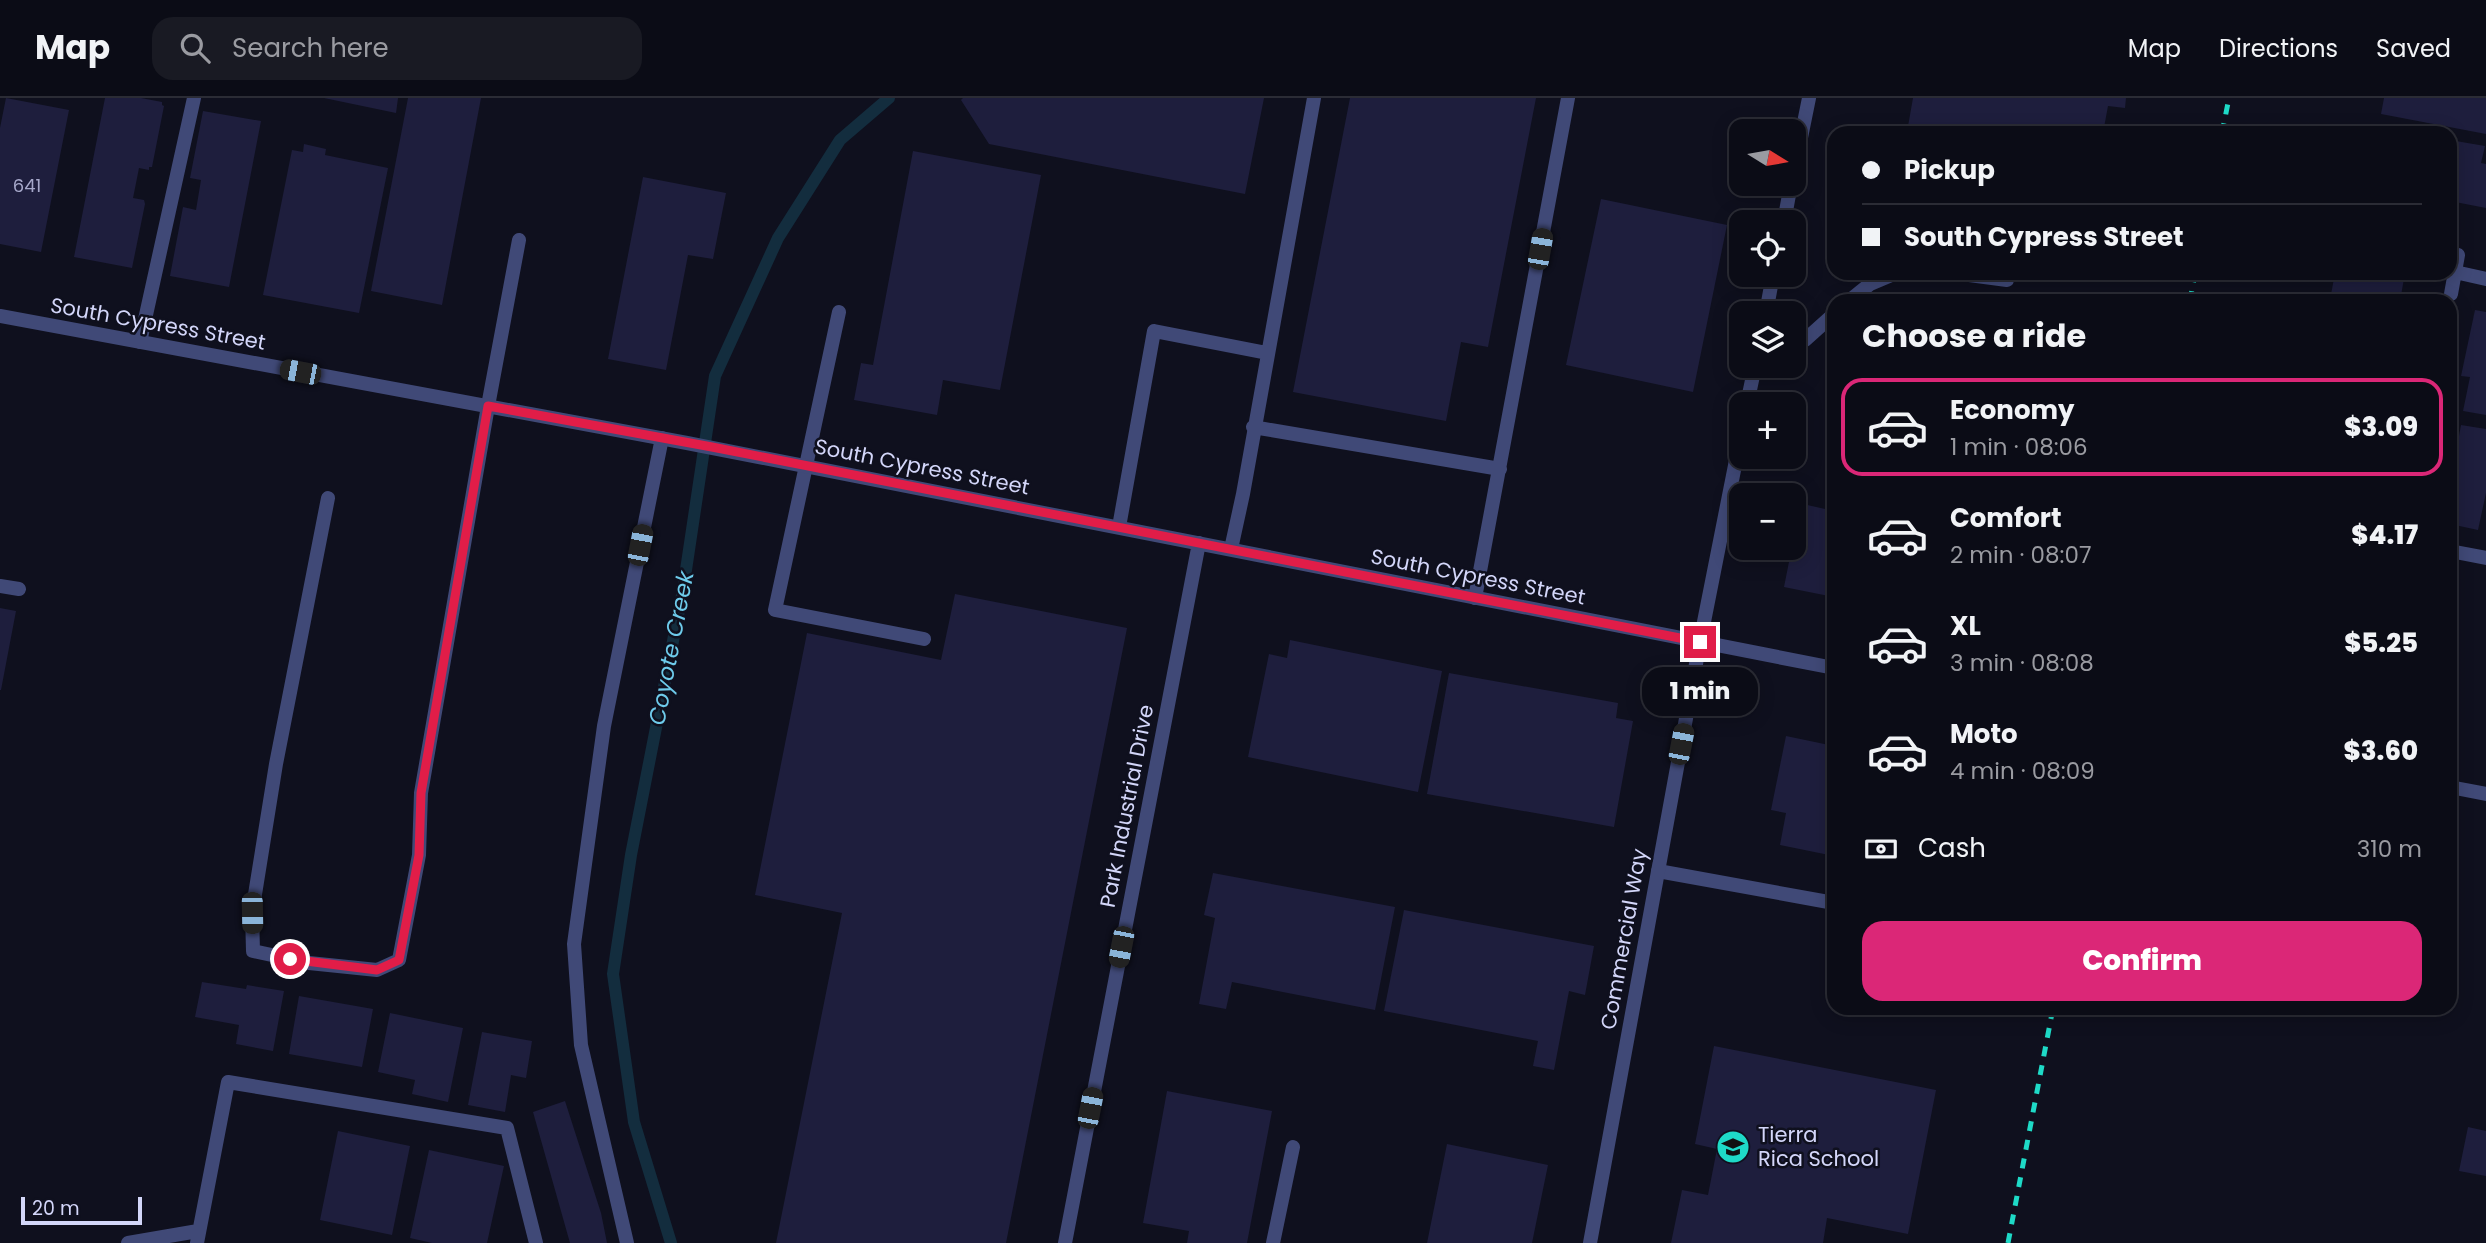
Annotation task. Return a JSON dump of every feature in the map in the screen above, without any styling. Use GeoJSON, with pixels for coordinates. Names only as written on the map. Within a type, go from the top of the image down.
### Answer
{"type":"FeatureCollection","features":[{"type":"Feature","properties":{"kind":"street"},"geometry":{"type":"LineString","coordinates":[[140,342],[194,98]]}},
{"type":"Feature","properties":{"kind":"street"},"geometry":{"type":"LineString","coordinates":[[1231,549],[1314,98]]}},
{"type":"Feature","properties":{"kind":"street"},"geometry":{"type":"LineString","coordinates":[[1475,598],[1568,98]]}},
{"type":"Feature","properties":{"kind":"street"},"geometry":{"type":"LineString","coordinates":[[1805,119],[1809,98]]}},
{"type":"Feature","properties":{"kind":"street"},"geometry":{"type":"LineString","coordinates":[[328,498],[274,778],[252,913],[253,951],[309,962],[377,970],[399,960],[419,855],[421,793],[519,240]]}},
{"type":"Feature","properties":{"kind":"street"},"geometry":{"type":"LineString","coordinates":[[2457,261],[2458,255]]}},
{"type":"Feature","properties":{"kind":"street"},"geometry":{"type":"LineString","coordinates":[[2457,272],[2486,279]]}},
{"type":"Feature","properties":{"kind":"street"},"geometry":{"type":"LineString","coordinates":[[1858,294],[1879,280]]}},
{"type":"Feature","properties":{"kind":"street"},"geometry":{"type":"LineString","coordinates":[[2000,280],[2007,281]]}},
{"type":"Feature","properties":{"kind":"street"},"geometry":{"type":"LineString","coordinates":[[2451,294],[2454,280]]}},
{"type":"Feature","properties":{"kind":"street"},"geometry":{"type":"LineString","coordinates":[[839,312],[775,610],[924,639]]}},
{"type":"Feature","properties":{"kind":"street","name":"South Cypress Street"},"geometry":{"type":"LineString","coordinates":[[0,316],[737,452],[1827,666]]}},
{"type":"Feature","properties":{"kind":"street"},"geometry":{"type":"LineString","coordinates":[[1806,339],[1827,320]]}},
{"type":"Feature","properties":{"kind":"street"},"geometry":{"type":"LineString","coordinates":[[1119,527],[1154,331],[1267,353]]}},
{"type":"Feature","properties":{"kind":"street"},"geometry":{"type":"LineString","coordinates":[[1253,427],[1500,469]]}},
{"type":"Feature","properties":{"kind":"street"},"geometry":{"type":"LineString","coordinates":[[627,1243],[581,1045],[574,944],[604,726],[662,438]]}},
{"type":"Feature","properties":{"kind":"street","name":"Commercial Way"},"geometry":{"type":"LineString","coordinates":[[1590,1243],[1734,469]]}},
{"type":"Feature","properties":{"kind":"street","name":"Park Industrial Drive"},"geometry":{"type":"LineString","coordinates":[[1065,1243],[1199,542]]}},
{"type":"Feature","properties":{"kind":"street"},"geometry":{"type":"LineString","coordinates":[[2457,552],[2486,558]]}},
{"type":"Feature","properties":{"kind":"street"},"geometry":{"type":"LineString","coordinates":[[0,586],[19,589]]}},
{"type":"Feature","properties":{"kind":"street"},"geometry":{"type":"LineString","coordinates":[[2457,788],[2486,794]]}},
{"type":"Feature","properties":{"kind":"street"},"geometry":{"type":"LineString","coordinates":[[1658,871],[1827,902]]}},
{"type":"Feature","properties":{"kind":"street"},"geometry":{"type":"LineString","coordinates":[[128,1243],[197,1237],[229,1082],[507,1128],[536,1243]]}},
{"type":"Feature","properties":{"kind":"street"},"geometry":{"type":"LineString","coordinates":[[1273,1243],[1293,1147]]}},
{"type":"Feature","properties":{"kind":"building"},"geometry":{"type":"Polygon","coordinates":[[[6,98],[69,110],[41,252],[0,244],[0,128],[6,98]]]}},
{"type":"Feature","properties":{"kind":"building"},"geometry":{"type":"Polygon","coordinates":[[[105,98],[141,98],[162,102],[164,106],[152,167],[149,167],[149,170],[139,168],[133,198],[144,200],[145,204],[132,268],[74,257],[105,98]]]}},
{"type":"Feature","properties":{"kind":"building"},"geometry":{"type":"Polygon","coordinates":[[[324,98],[398,98],[396,113],[324,98]]]}},
{"type":"Feature","properties":{"kind":"building"},"geometry":{"type":"Polygon","coordinates":[[[408,98],[481,98],[442,305],[371,291],[408,98]]]}},
{"type":"Feature","properties":{"kind":"building"},"geometry":{"type":"Polygon","coordinates":[[[1264,98],[1245,194],[989,144],[961,100],[1264,98]]]}},
{"type":"Feature","properties":{"kind":"building"},"geometry":{"type":"Polygon","coordinates":[[[1350,98],[1536,98],[1488,347],[1461,342],[1446,421],[1293,392],[1350,98]]]}},
{"type":"Feature","properties":{"kind":"building"},"geometry":{"type":"Polygon","coordinates":[[[1913,98],[2126,98],[2125,108],[2108,106],[2104,126],[1908,126],[1913,98]]]}},
{"type":"Feature","properties":{"kind":"building"},"geometry":{"type":"Polygon","coordinates":[[[2384,98],[2486,98],[2486,134],[2457,128],[2457,126],[2381,114],[2384,98]]]}},
{"type":"Feature","properties":{"kind":"building"},"geometry":{"type":"Polygon","coordinates":[[[203,111],[261,121],[229,287],[170,276],[183,207],[196,210],[201,180],[190,178],[203,111]]]}},
{"type":"Feature","properties":{"kind":"building"},"geometry":{"type":"Polygon","coordinates":[[[2457,141],[2485,146],[2481,163],[2486,164],[2486,208],[2457,202],[2457,141]]]}},
{"type":"Feature","properties":{"kind":"building"},"geometry":{"type":"Polygon","coordinates":[[[304,144],[326,149],[325,155],[388,168],[359,313],[263,295],[292,150],[303,152],[304,144]]]}},
{"type":"Feature","properties":{"kind":"building"},"geometry":{"type":"Polygon","coordinates":[[[913,151],[1041,175],[1000,390],[943,380],[937,415],[854,400],[861,363],[873,365],[913,151]]]}},
{"type":"Feature","properties":{"kind":"building"},"geometry":{"type":"Polygon","coordinates":[[[643,177],[726,193],[713,259],[688,255],[666,370],[608,359],[643,177]]]}},
{"type":"Feature","properties":{"kind":"building"},"geometry":{"type":"Polygon","coordinates":[[[1601,199],[1727,225],[1693,392],[1566,365],[1601,199]]]}},
{"type":"Feature","properties":{"kind":"building"},"geometry":{"type":"Polygon","coordinates":[[[2334,280],[2404,280],[2401,294],[2331,294],[2334,280]]]}},
{"type":"Feature","properties":{"kind":"building"},"geometry":{"type":"Polygon","coordinates":[[[2475,310],[2486,312],[2486,415],[2463,411],[2470,377],[2461,376],[2475,310]]]}},
{"type":"Feature","properties":{"kind":"building"},"geometry":{"type":"Polygon","coordinates":[[[2461,425],[2486,429],[2486,493],[2478,530],[2457,526],[2457,447],[2461,425]]]}},
{"type":"Feature","properties":{"kind":"building"},"geometry":{"type":"Polygon","coordinates":[[[1806,505],[1827,509],[1827,596],[1784,587],[1789,560],[1806,560],[1806,505]]]}},
{"type":"Feature","properties":{"kind":"building"},"geometry":{"type":"Polygon","coordinates":[[[955,594],[1127,628],[1006,1243],[776,1243],[842,913],[755,895],[807,633],[941,660],[955,594]]]}},
{"type":"Feature","properties":{"kind":"building"},"geometry":{"type":"Polygon","coordinates":[[[0,608],[16,611],[1,690],[0,690],[0,608]]]}},
{"type":"Feature","properties":{"kind":"building"},"geometry":{"type":"Polygon","coordinates":[[[1290,640],[1442,671],[1418,792],[1248,757],[1269,654],[1287,658],[1290,640]]]}},
{"type":"Feature","properties":{"kind":"building"},"geometry":{"type":"Polygon","coordinates":[[[1449,673],[1618,703],[1616,718],[1633,721],[1614,827],[1427,794],[1449,673]]]}},
{"type":"Feature","properties":{"kind":"building"},"geometry":{"type":"Polygon","coordinates":[[[1786,736],[1827,745],[1827,855],[1780,845],[1786,813],[1771,810],[1786,736]]]}},
{"type":"Feature","properties":{"kind":"building"},"geometry":{"type":"Polygon","coordinates":[[[1213,873],[1395,907],[1375,1010],[1232,982],[1226,1009],[1199,1004],[1215,918],[1204,915],[1213,873]]]}},
{"type":"Feature","properties":{"kind":"building"},"geometry":{"type":"Polygon","coordinates":[[[1404,910],[1594,946],[1585,995],[1569,991],[1554,1070],[1533,1066],[1538,1041],[1384,1011],[1404,910]]]}},
{"type":"Feature","properties":{"kind":"building"},"geometry":{"type":"Polygon","coordinates":[[[202,982],[246,989],[247,985],[284,991],[273,1051],[236,1044],[239,1025],[195,1017],[202,982]]]}},
{"type":"Feature","properties":{"kind":"building"},"geometry":{"type":"Polygon","coordinates":[[[299,996],[373,1009],[362,1067],[289,1054],[299,996]]]}},
{"type":"Feature","properties":{"kind":"building"},"geometry":{"type":"Polygon","coordinates":[[[390,1013],[463,1028],[448,1102],[412,1094],[415,1080],[378,1072],[390,1013]]]}},
{"type":"Feature","properties":{"kind":"building"},"geometry":{"type":"Polygon","coordinates":[[[482,1032],[532,1041],[526,1078],[511,1075],[505,1112],[468,1105],[482,1032]]]}},
{"type":"Feature","properties":{"kind":"building"},"geometry":{"type":"Polygon","coordinates":[[[1714,1046],[1936,1090],[1908,1234],[1827,1218],[1823,1243],[1671,1243],[1682,1190],[1708,1195],[1717,1149],[1695,1144],[1714,1046]]]}},
{"type":"Feature","properties":{"kind":"building"},"geometry":{"type":"Polygon","coordinates":[[[1167,1091],[1272,1111],[1247,1243],[1187,1243],[1189,1231],[1143,1223],[1167,1091]]]}},
{"type":"Feature","properties":{"kind":"building"},"geometry":{"type":"Polygon","coordinates":[[[565,1101],[601,1213],[607,1243],[570,1243],[533,1112],[565,1101]]]}},
{"type":"Feature","properties":{"kind":"building"},"geometry":{"type":"Polygon","coordinates":[[[2468,1127],[2486,1131],[2486,1176],[2459,1171],[2468,1127]]]}},
{"type":"Feature","properties":{"kind":"building"},"geometry":{"type":"Polygon","coordinates":[[[338,1131],[410,1146],[392,1235],[320,1220],[338,1131]]]}},
{"type":"Feature","properties":{"kind":"building"},"geometry":{"type":"Polygon","coordinates":[[[1447,1144],[1548,1165],[1532,1243],[1427,1243],[1447,1144]]]}},
{"type":"Feature","properties":{"kind":"building"},"geometry":{"type":"Polygon","coordinates":[[[429,1150],[504,1166],[487,1243],[432,1243],[410,1238],[429,1150]]]}},
{"type":"Feature","properties":{"kind":"waterway","name":"Coyote Creek"},"geometry":{"type":"LineString","coordinates":[[671,1243],[634,1122],[613,974],[631,855],[683,590],[715,376],[778,238],[840,140],[889,98]]}},
{"type":"Feature","properties":{"kind":"railway"},"geometry":{"type":"LineString","coordinates":[[2223,126],[2229,98]]}},
{"type":"Feature","properties":{"kind":"railway"},"geometry":{"type":"LineString","coordinates":[[2191,294],[2194,280]]}},
{"type":"Feature","properties":{"kind":"railway"},"geometry":{"type":"LineString","coordinates":[[2008,1243],[2052,1015]]}},
{"type":"Feature","properties":{"kind":"place","name":"Tierra Rica School"},"geometry":{"type":"Point","coordinates":[1733,1147]}},
{"type":"Feature","properties":{"kind":"route"},"geometry":{"type":"LineString","coordinates":[[290,959],[377,970],[399,960],[419,855],[421,793],[488,406],[712,447],[1700,642]]}}]}
